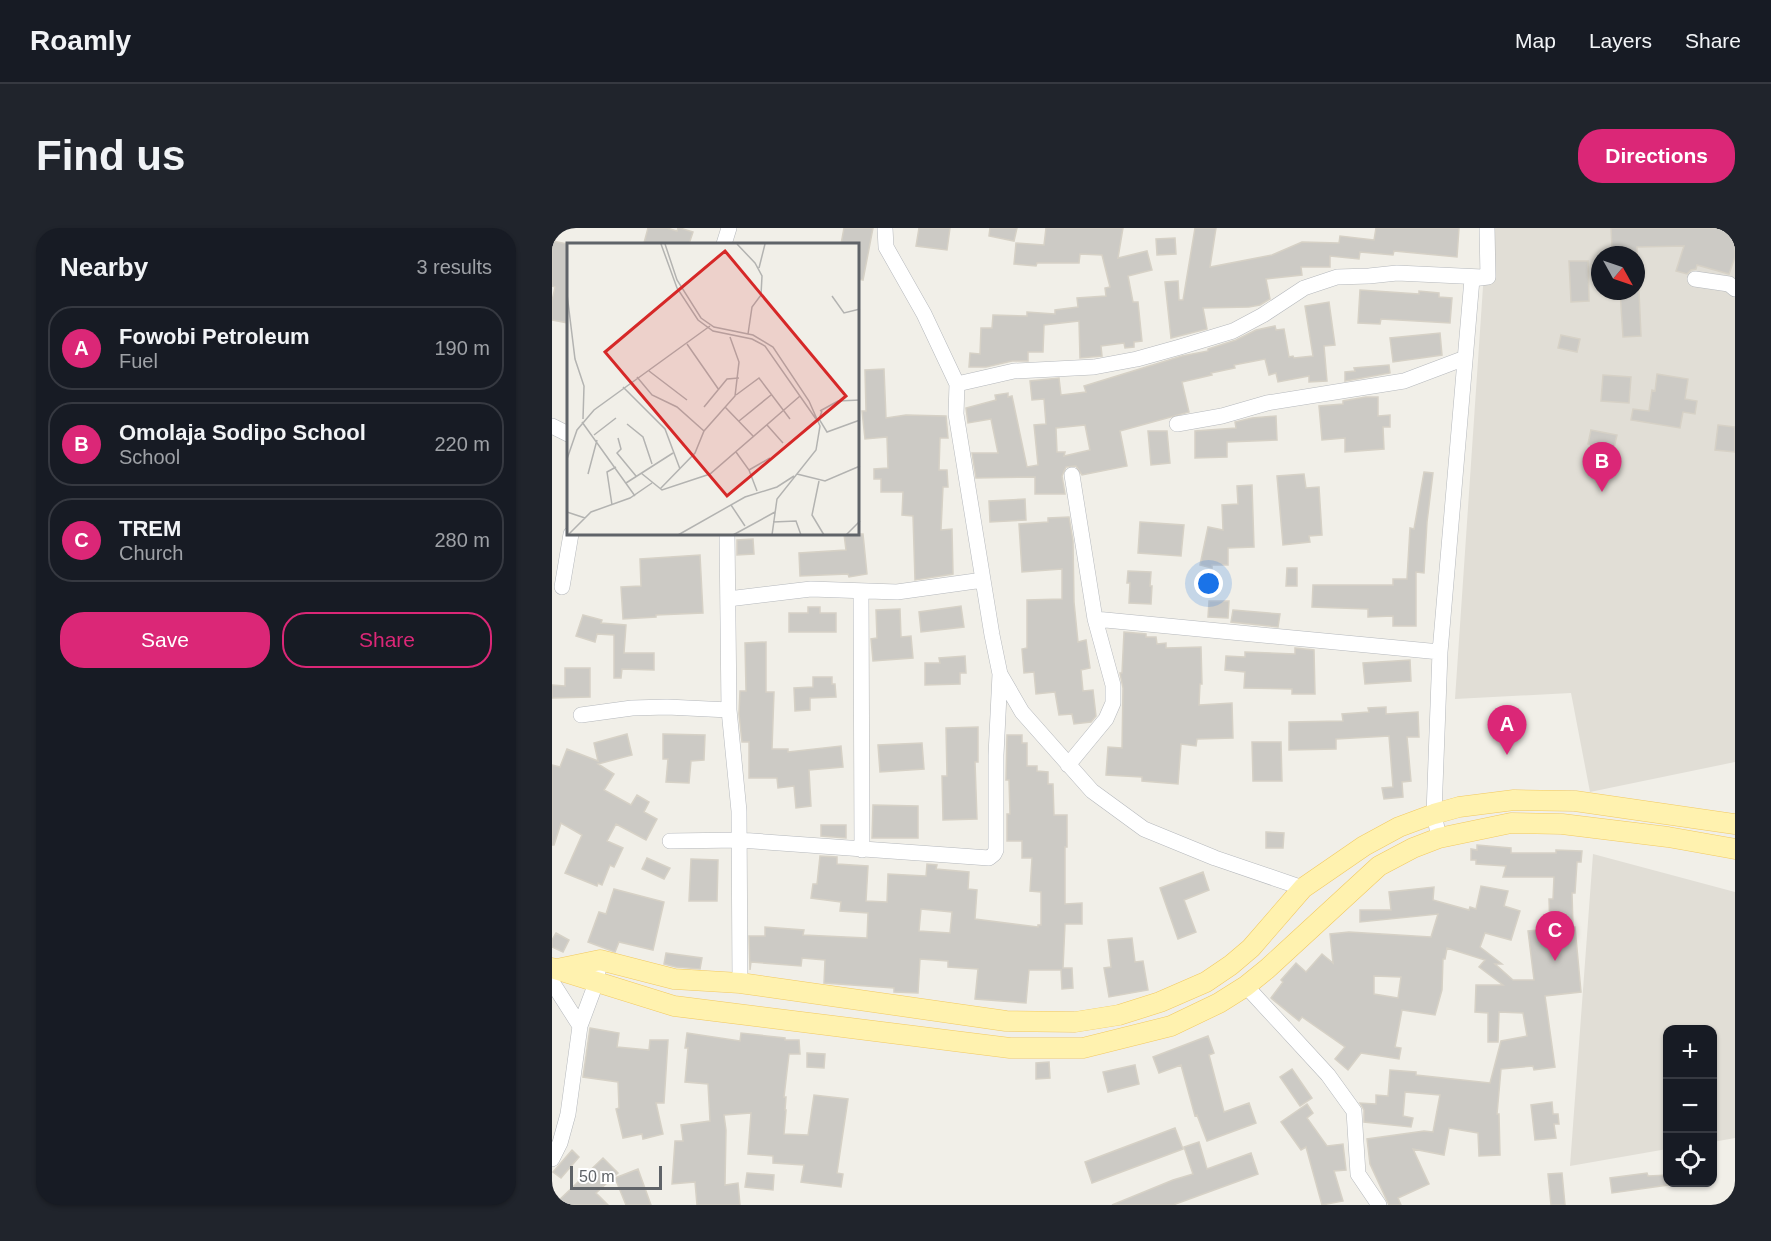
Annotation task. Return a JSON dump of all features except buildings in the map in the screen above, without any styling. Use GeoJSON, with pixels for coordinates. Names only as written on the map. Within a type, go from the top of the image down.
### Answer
{"type":"FeatureCollection","features":[{"type":"Feature","properties":{"kind":"main road"},"geometry":{"type":"LineString","coordinates":[[554,973],[600,960],[674,979],[740,983],[1005,1021],[1075,1022],[1119,1015],[1160,1002],[1206,982],[1251,948],[1303,888],[1364,846],[1399,826],[1434,814],[1459,807],[1514,800],[1575,801],[1735,824]]}},
{"type":"Feature","properties":{"kind":"main road"},"geometry":{"type":"LineString","coordinates":[[554,973],[674,1006],[1010,1048],[1083,1048],[1131,1038],[1171,1026],[1219,1003],[1267,969],[1378,866],[1439,838],[1511,823],[1562,824],[1668,837],[1735,849]]}},
{"type":"Feature","properties":{"kind":"street"},"geometry":{"type":"LineString","coordinates":[[724,243],[729,228]]}},
{"type":"Feature","properties":{"kind":"street"},"geometry":{"type":"LineString","coordinates":[[670,841],[739,840],[989,858],[996,850],[996,755],[1000,674],[956,414],[957,384],[924,314],[886,247],[885,228]]}},
{"type":"Feature","properties":{"kind":"street"},"geometry":{"type":"LineString","coordinates":[[1487,228],[1488,277]]}},
{"type":"Feature","properties":{"kind":"street"},"geometry":{"type":"LineString","coordinates":[[957,384],[1014,372],[1094,367],[1137,359],[1180,347],[1233,331],[1263,315],[1304,288],[1337,276],[1397,273],[1488,277]]}},
{"type":"Feature","properties":{"kind":"street"},"geometry":{"type":"LineString","coordinates":[[1439,838],[1434,814],[1440,652],[1465,358],[1472,279],[1488,277]]}},
{"type":"Feature","properties":{"kind":"street"},"geometry":{"type":"LineString","coordinates":[[1695,279],[1729,284],[1735,289]]}},
{"type":"Feature","properties":{"kind":"street"},"geometry":{"type":"LineString","coordinates":[[1177,424],[1222,416],[1267,403],[1404,381],[1465,358]]}},
{"type":"Feature","properties":{"kind":"street"},"geometry":{"type":"LineString","coordinates":[[552,426],[567,434]]}},
{"type":"Feature","properties":{"kind":"street"},"geometry":{"type":"LineString","coordinates":[[1068,765],[1107,719],[1113,703],[1113,685],[1095,619],[1072,475]]}},
{"type":"Feature","properties":{"kind":"street"},"geometry":{"type":"LineString","coordinates":[[562,587],[571,536]]}},
{"type":"Feature","properties":{"kind":"street"},"geometry":{"type":"LineString","coordinates":[[727,536],[729,710],[739,811],[740,983]]}},
{"type":"Feature","properties":{"kind":"street"},"geometry":{"type":"LineString","coordinates":[[728,599],[811,589],[897,592],[983,580]]}},
{"type":"Feature","properties":{"kind":"street"},"geometry":{"type":"LineString","coordinates":[[861,591],[862,850]]}},
{"type":"Feature","properties":{"kind":"street"},"geometry":{"type":"LineString","coordinates":[[1095,619],[1440,652]]}},
{"type":"Feature","properties":{"kind":"street"},"geometry":{"type":"LineString","coordinates":[[1000,674],[1022,712],[1092,791],[1144,829],[1215,858],[1303,888]]}},
{"type":"Feature","properties":{"kind":"street"},"geometry":{"type":"LineString","coordinates":[[581,715],[632,708],[729,710]]}},
{"type":"Feature","properties":{"kind":"street"},"geometry":{"type":"LineString","coordinates":[[552,1159],[560,1143],[568,1114],[580,1026],[596,983],[600,960]]}},
{"type":"Feature","properties":{"kind":"street"},"geometry":{"type":"LineString","coordinates":[[554,973],[580,1026]]}},
{"type":"Feature","properties":{"kind":"street"},"geometry":{"type":"LineString","coordinates":[[1246,986],[1328,1075],[1354,1111],[1358,1174],[1379,1205]]}},
{"type":"Feature","properties":{"kind":"shaded area"},"geometry":{"type":"Polygon","coordinates":[[[1487,228],[1735,228],[1735,762],[1590,792],[1571,693],[1455,699],[1487,228]]]}},
{"type":"Feature","properties":{"kind":"shaded area"},"geometry":{"type":"Polygon","coordinates":[[[1593,854],[1735,892],[1735,1138],[1717,1141],[1717,1025],[1663,1025],[1663,1150],[1570,1166],[1593,854]]]}},
{"type":"Feature","properties":{"kind":"place","name":"Omolaja Sodipo School"},"geometry":{"type":"Point","coordinates":[1602,492]}},
{"type":"Feature","properties":{"kind":"place","name":"Fowobi Petroleum"},"geometry":{"type":"Point","coordinates":[1507,755]}},
{"type":"Feature","properties":{"kind":"place","name":"TREM"},"geometry":{"type":"Point","coordinates":[1555,961]}}]}
